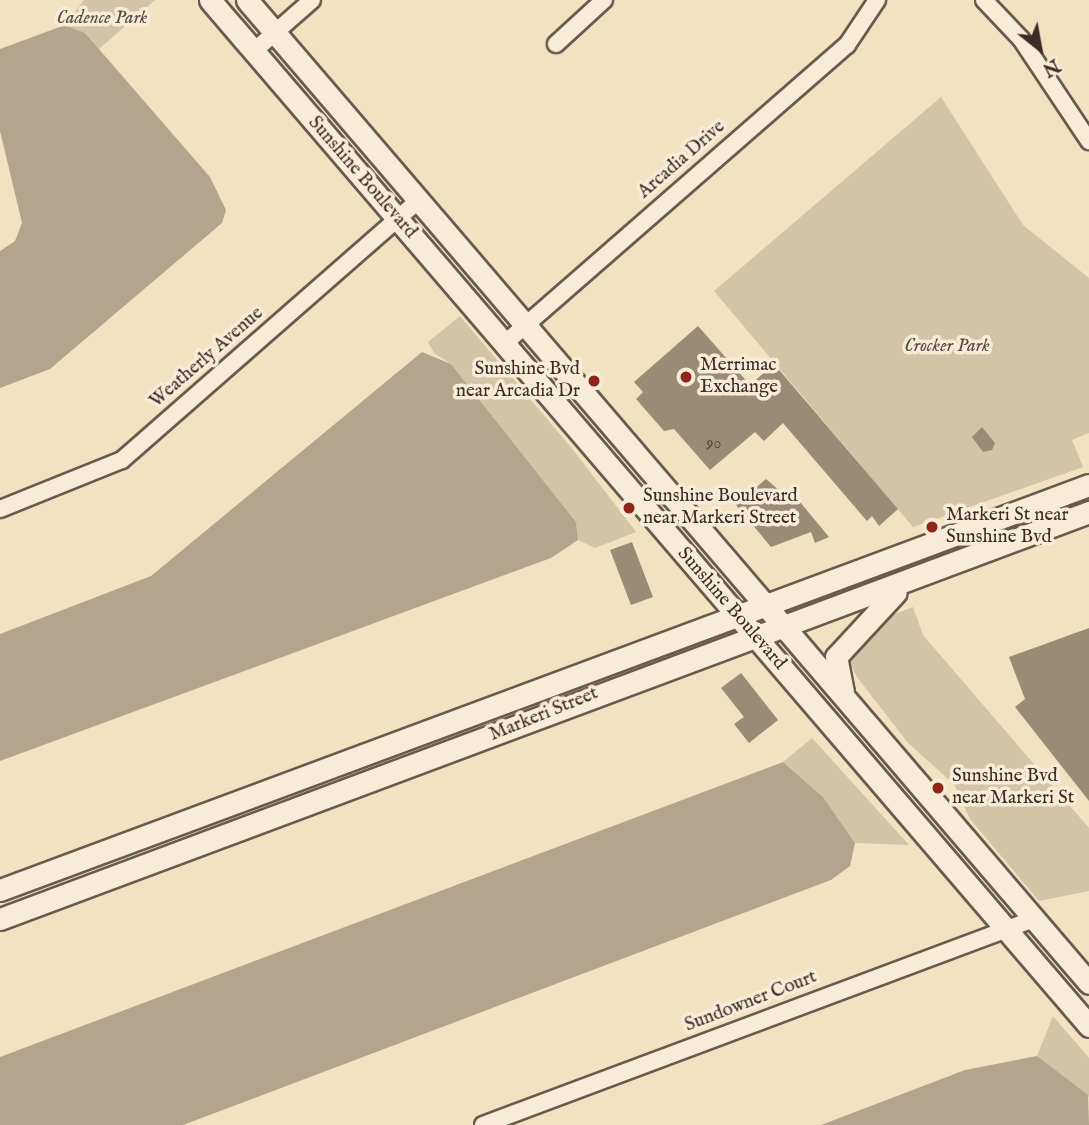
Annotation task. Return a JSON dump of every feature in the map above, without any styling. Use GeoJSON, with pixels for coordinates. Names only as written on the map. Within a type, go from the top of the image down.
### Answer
{"type":"FeatureCollection","features":[{"type":"Feature","properties":{"kind":"main road","name":"Sunshine Boulevard"},"geometry":{"type":"LineString","coordinates":[[210,0],[1089,1026]]}},
{"type":"Feature","properties":{"kind":"main road","name":"Sunshine Boulevard"},"geometry":{"type":"LineString","coordinates":[[247,0],[1089,983]]}},
{"type":"Feature","properties":{"kind":"main road","name":"Markeri Street"},"geometry":{"type":"LineString","coordinates":[[0,890],[1089,485]]}},
{"type":"Feature","properties":{"kind":"main road","name":"Markeri Street"},"geometry":{"type":"LineString","coordinates":[[0,919],[756,639],[1089,512]]}},
{"type":"Feature","properties":{"kind":"main road"},"geometry":{"type":"LineString","coordinates":[[846,699],[836,657],[868,616],[911,580]]}},
{"type":"Feature","properties":{"kind":"main road"},"geometry":{"type":"LineString","coordinates":[[365,754],[375,780]]}},
{"type":"Feature","properties":{"kind":"street"},"geometry":{"type":"LineString","coordinates":[[254,51],[312,0]]}},
{"type":"Feature","properties":{"kind":"street"},"geometry":{"type":"LineString","coordinates":[[555,44],[604,0]]}},
{"type":"Feature","properties":{"kind":"street","name":"Arcadia Drive"},"geometry":{"type":"LineString","coordinates":[[504,344],[847,45],[877,0]]}},
{"type":"Feature","properties":{"kind":"street"},"geometry":{"type":"LineString","coordinates":[[984,0],[1021,38],[1089,141]]}},
{"type":"Feature","properties":{"kind":"street","name":"Weatherly Avenue"},"geometry":{"type":"LineString","coordinates":[[0,509],[122,460],[399,221],[418,200]]}},
{"type":"Feature","properties":{"kind":"street","name":"Sundowner Court"},"geometry":{"type":"LineString","coordinates":[[484,1125],[1034,919]]}},
{"type":"Feature","properties":{"kind":"green space","name":"Cadence Park"},"geometry":{"type":"Polygon","coordinates":[[[84,0],[155,0],[99,49],[85,33],[65,25],[84,0]]]}},
{"type":"Feature","properties":{"kind":"green space","name":"Crocker Park"},"geometry":{"type":"Polygon","coordinates":[[[941,97],[1023,225],[1089,278],[1089,433],[1072,440],[1083,467],[913,527],[714,291],[941,97]]]}},
{"type":"Feature","properties":{"kind":"green space"},"geometry":{"type":"Polygon","coordinates":[[[460,316],[574,451],[636,532],[595,548],[578,540],[576,522],[451,364],[434,353],[428,342],[460,316]]]}},
{"type":"Feature","properties":{"kind":"green space"},"geometry":{"type":"Polygon","coordinates":[[[913,607],[923,635],[1089,828],[1089,891],[1039,901],[970,819],[954,784],[908,743],[857,677],[850,663],[860,643],[887,617],[913,607]]]}},
{"type":"Feature","properties":{"kind":"green space"},"geometry":{"type":"Polygon","coordinates":[[[812,738],[909,845],[855,843],[823,797],[783,762],[812,738]]]}},
{"type":"Feature","properties":{"kind":"green space"},"geometry":{"type":"Polygon","coordinates":[[[1053,1016],[1089,1058],[1089,1097],[1037,1056],[1053,1016]]]}},
{"type":"Feature","properties":{"kind":"shaded area"},"geometry":{"type":"Polygon","coordinates":[[[65,25],[85,33],[210,177],[226,210],[222,223],[50,369],[0,388],[0,251],[15,241],[22,223],[0,131],[0,49],[65,25]]]}},
{"type":"Feature","properties":{"kind":"shaded area"},"geometry":{"type":"Polygon","coordinates":[[[422,352],[451,364],[576,522],[578,540],[551,558],[0,761],[0,634],[151,576],[422,352]]]}},
{"type":"Feature","properties":{"kind":"shaded area"},"geometry":{"type":"Polygon","coordinates":[[[783,762],[823,797],[855,843],[850,866],[831,880],[183,1125],[0,1125],[0,1057],[783,762]]]}},
{"type":"Feature","properties":{"kind":"shaded area"},"geometry":{"type":"Polygon","coordinates":[[[1037,1056],[1088,1095],[1089,1125],[821,1125],[965,1070],[1037,1056]]]}},
{"type":"Feature","properties":{"kind":"building"},"geometry":{"type":"Polygon","coordinates":[[[698,326],[750,385],[774,364],[898,509],[879,526],[872,516],[867,521],[783,423],[764,441],[755,432],[710,470],[674,429],[664,431],[636,399],[643,392],[634,382],[698,326]]]}},
{"type":"Feature","properties":{"kind":"building"},"geometry":{"type":"Polygon","coordinates":[[[982,427],[995,443],[992,450],[983,452],[972,437],[982,427]]]}},
{"type":"Feature","properties":{"kind":"building"},"geometry":{"type":"Polygon","coordinates":[[[766,479],[788,498],[795,496],[829,537],[815,543],[811,532],[771,547],[736,505],[766,479]]]}},
{"type":"Feature","properties":{"kind":"building"},"geometry":{"type":"Polygon","coordinates":[[[632,542],[653,597],[631,605],[610,550],[632,542]]]}},
{"type":"Feature","properties":{"kind":"building"},"geometry":{"type":"Polygon","coordinates":[[[1089,628],[1089,801],[1015,707],[1025,699],[1009,657],[1089,628]]]}},
{"type":"Feature","properties":{"kind":"building"},"geometry":{"type":"Polygon","coordinates":[[[741,673],[778,720],[749,743],[734,724],[744,717],[721,688],[741,673]]]}},
{"type":"Feature","properties":{"kind":"place","name":"Merrimac Exchange"},"geometry":{"type":"Point","coordinates":[686,377]}},
{"type":"Feature","properties":{"kind":"place","name":"Sunshine Bvd near Arcadia Dr"},"geometry":{"type":"Point","coordinates":[594,381]}},
{"type":"Feature","properties":{"kind":"place","name":"Sunshine Boulevard near Markeri Street"},"geometry":{"type":"Point","coordinates":[629,508]}},
{"type":"Feature","properties":{"kind":"place","name":"Markeri St near Sunshine Bvd"},"geometry":{"type":"Point","coordinates":[932,527]}},
{"type":"Feature","properties":{"kind":"place","name":"Sunshine Bvd near Markeri St"},"geometry":{"type":"Point","coordinates":[938,788]}}]}
